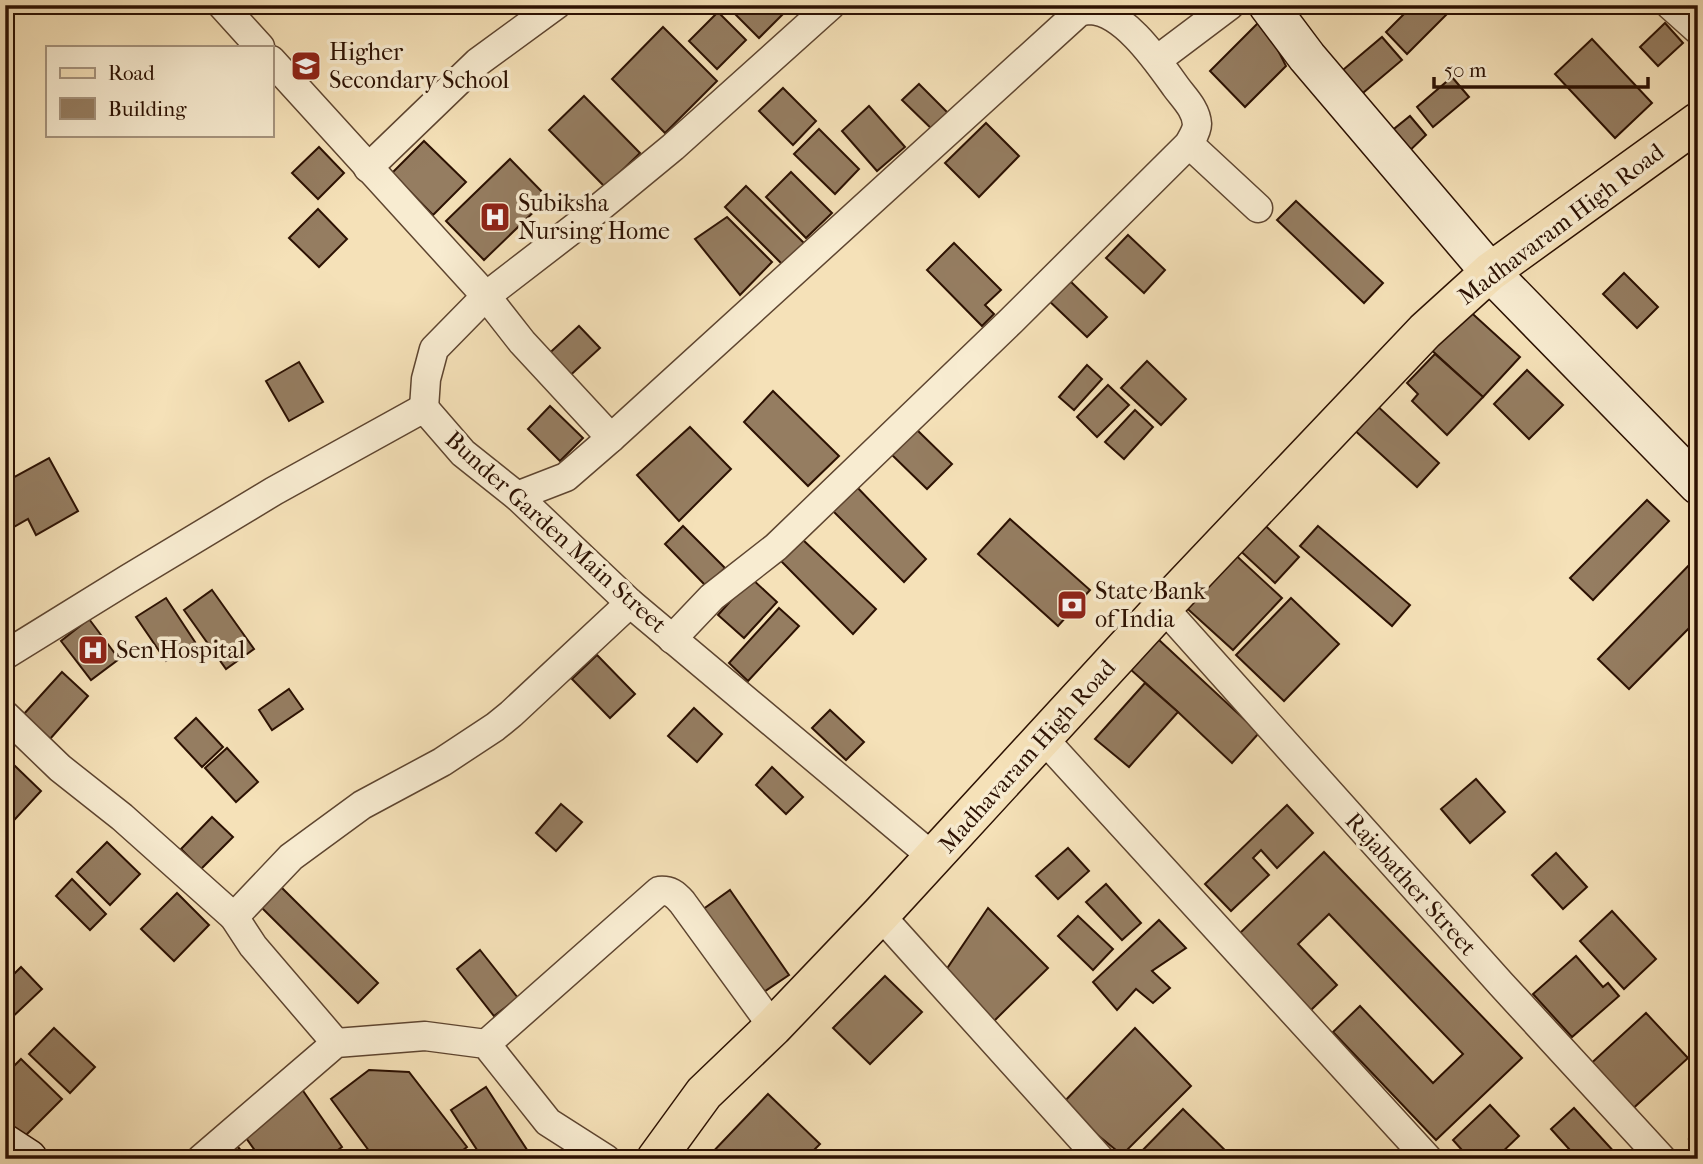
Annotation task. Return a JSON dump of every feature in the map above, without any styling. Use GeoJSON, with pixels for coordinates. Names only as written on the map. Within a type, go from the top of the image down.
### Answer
{"type":"FeatureCollection","features":[{"type":"Feature","properties":{"kind":"main road","name":"Madhavaram High Road"},"geometry":{"type":"LineString","coordinates":[[656,1159],[705,1093],[773,1027],[934,858],[1163,607],[1426,331],[1490,272],[1698,122]]}},
{"type":"Feature","properties":{"kind":"street"},"geometry":{"type":"LineString","coordinates":[[222,5],[259,46]]}},
{"type":"Feature","properties":{"kind":"street"},"geometry":{"type":"LineString","coordinates":[[368,168],[478,62],[556,5]]}},
{"type":"Feature","properties":{"kind":"street"},"geometry":{"type":"LineString","coordinates":[[424,408],[426,379],[434,349],[486,296],[673,147],[831,5]]}},
{"type":"Feature","properties":{"kind":"street"},"geometry":{"type":"LineString","coordinates":[[1157,60],[1230,5]]}},
{"type":"Feature","properties":{"kind":"street"},"geometry":{"type":"LineString","coordinates":[[1268,5],[1307,57],[1490,272],[1698,485]]}},
{"type":"Feature","properties":{"kind":"street"},"geometry":{"type":"LineString","coordinates":[[1671,5],[1698,30]]}},
{"type":"Feature","properties":{"kind":"street"},"geometry":{"type":"LineString","coordinates":[[517,496],[566,477],[1079,12],[1090,10],[1106,14],[1131,30],[1157,60],[1194,111],[1197,124],[1189,144],[1012,321],[776,547],[712,597],[672,639]]}},
{"type":"Feature","properties":{"kind":"street"},"geometry":{"type":"LineString","coordinates":[[273,62],[611,438]]}},
{"type":"Feature","properties":{"kind":"street"},"geometry":{"type":"LineString","coordinates":[[1189,144],[1258,208]]}},
{"type":"Feature","properties":{"kind":"street","name":"Bunder Garden Main Street"},"geometry":{"type":"LineString","coordinates":[[5,655],[274,491],[424,408],[463,453],[517,496],[630,603],[934,858]]}},
{"type":"Feature","properties":{"kind":"street"},"geometry":{"type":"LineString","coordinates":[[234,917],[291,857],[362,805],[442,762],[495,727],[630,603]]}},
{"type":"Feature","properties":{"kind":"street","name":"Rajabather Street"},"geometry":{"type":"LineString","coordinates":[[1163,607],[1662,1159]]}},
{"type":"Feature","properties":{"kind":"street"},"geometry":{"type":"LineString","coordinates":[[5,715],[60,768],[122,817],[234,917],[253,946],[336,1043]]}},
{"type":"Feature","properties":{"kind":"street"},"geometry":{"type":"LineString","coordinates":[[1042,737],[1427,1159]]}},
{"type":"Feature","properties":{"kind":"street"},"geometry":{"type":"LineString","coordinates":[[486,1044],[659,891],[674,893],[682,902],[773,1027]]}},
{"type":"Feature","properties":{"kind":"street"},"geometry":{"type":"LineString","coordinates":[[880,915],[1100,1159]]}},
{"type":"Feature","properties":{"kind":"street"},"geometry":{"type":"LineString","coordinates":[[201,1159],[336,1043],[425,1036],[486,1044],[548,1122],[606,1159]]}},
{"type":"Feature","properties":{"kind":"street"},"geometry":{"type":"LineString","coordinates":[[5,1144],[28,1159]]}},
{"type":"Feature","properties":{"kind":"building"},"geometry":{"type":"Polygon","coordinates":[[[740,5],[790,7],[759,38],[733,12],[740,5]]]}},
{"type":"Feature","properties":{"kind":"building"},"geometry":{"type":"Polygon","coordinates":[[[1413,5],[1456,5],[1407,54],[1386,32],[1413,5]]]}},
{"type":"Feature","properties":{"kind":"building"},"geometry":{"type":"Polygon","coordinates":[[[718,12],[746,40],[717,69],[689,41],[718,12]]]}},
{"type":"Feature","properties":{"kind":"building"},"geometry":{"type":"Polygon","coordinates":[[[1262,19],[1286,66],[1245,107],[1210,71],[1262,19]]]}},
{"type":"Feature","properties":{"kind":"building"},"geometry":{"type":"Polygon","coordinates":[[[1665,23],[1683,43],[1658,66],[1640,47],[1665,23]]]}},
{"type":"Feature","properties":{"kind":"building"},"geometry":{"type":"Polygon","coordinates":[[[663,27],[717,81],[665,133],[612,79],[663,27]]]}},
{"type":"Feature","properties":{"kind":"building"},"geometry":{"type":"Polygon","coordinates":[[[1382,37],[1402,60],[1351,103],[1331,80],[1382,37]]]}},
{"type":"Feature","properties":{"kind":"building"},"geometry":{"type":"Polygon","coordinates":[[[1592,39],[1652,103],[1615,138],[1555,74],[1592,39]]]}},
{"type":"Feature","properties":{"kind":"building"},"geometry":{"type":"Polygon","coordinates":[[[1452,77],[1469,97],[1433,127],[1417,107],[1452,77]]]}},
{"type":"Feature","properties":{"kind":"building"},"geometry":{"type":"Polygon","coordinates":[[[919,84],[954,119],[938,135],[902,100],[919,84]]]}},
{"type":"Feature","properties":{"kind":"building"},"geometry":{"type":"Polygon","coordinates":[[[783,88],[816,121],[793,145],[759,111],[783,88]]]}},
{"type":"Feature","properties":{"kind":"building"},"geometry":{"type":"Polygon","coordinates":[[[584,96],[640,153],[605,187],[549,130],[584,96]]]}},
{"type":"Feature","properties":{"kind":"building"},"geometry":{"type":"Polygon","coordinates":[[[869,106],[905,147],[877,171],[842,131],[869,106]]]}},
{"type":"Feature","properties":{"kind":"building"},"geometry":{"type":"Polygon","coordinates":[[[1410,116],[1426,135],[1402,158],[1384,137],[1410,116]]]}},
{"type":"Feature","properties":{"kind":"building"},"geometry":{"type":"Polygon","coordinates":[[[986,123],[1019,156],[979,197],[945,163],[986,123]]]}},
{"type":"Feature","properties":{"kind":"building"},"geometry":{"type":"Polygon","coordinates":[[[819,129],[859,169],[835,194],[794,154],[819,129]]]}},
{"type":"Feature","properties":{"kind":"building"},"geometry":{"type":"Polygon","coordinates":[[[424,141],[466,182],[433,215],[392,173],[424,141]]]}},
{"type":"Feature","properties":{"kind":"building"},"geometry":{"type":"Polygon","coordinates":[[[319,147],[344,173],[318,199],[292,173],[319,147]]]}},
{"type":"Feature","properties":{"kind":"building"},"geometry":{"type":"Polygon","coordinates":[[[510,159],[548,198],[484,260],[446,221],[510,159]]]}},
{"type":"Feature","properties":{"kind":"building"},"geometry":{"type":"Polygon","coordinates":[[[791,172],[832,213],[806,238],[766,197],[791,172]]]}},
{"type":"Feature","properties":{"kind":"building"},"geometry":{"type":"Polygon","coordinates":[[[746,186],[805,244],[783,265],[725,207],[746,186]]]}},
{"type":"Feature","properties":{"kind":"building"},"geometry":{"type":"Polygon","coordinates":[[[1296,201],[1383,283],[1364,303],[1277,220],[1296,201]]]}},
{"type":"Feature","properties":{"kind":"building"},"geometry":{"type":"Polygon","coordinates":[[[318,209],[347,239],[319,267],[289,238],[318,209]]]}},
{"type":"Feature","properties":{"kind":"building"},"geometry":{"type":"Polygon","coordinates":[[[727,217],[772,262],[740,295],[695,239],[727,217]]]}},
{"type":"Feature","properties":{"kind":"building"},"geometry":{"type":"Polygon","coordinates":[[[1128,235],[1165,270],[1144,293],[1106,258],[1128,235]]]}},
{"type":"Feature","properties":{"kind":"building"},"geometry":{"type":"Polygon","coordinates":[[[954,243],[1001,290],[985,305],[994,314],[982,326],[927,270],[954,243]]]}},
{"type":"Feature","properties":{"kind":"building"},"geometry":{"type":"Polygon","coordinates":[[[1624,273],[1658,307],[1637,328],[1603,294],[1624,273]]]}},
{"type":"Feature","properties":{"kind":"building"},"geometry":{"type":"Polygon","coordinates":[[[1066,277],[1107,317],[1087,337],[1045,297],[1066,277]]]}},
{"type":"Feature","properties":{"kind":"building"},"geometry":{"type":"Polygon","coordinates":[[[1464,306],[1520,357],[1483,397],[1427,346],[1464,306]]]}},
{"type":"Feature","properties":{"kind":"building"},"geometry":{"type":"Polygon","coordinates":[[[579,326],[600,348],[564,381],[543,359],[579,326]]]}},
{"type":"Feature","properties":{"kind":"building"},"geometry":{"type":"Polygon","coordinates":[[[1435,354],[1483,397],[1447,435],[1412,401],[1418,394],[1407,383],[1435,354]]]}},
{"type":"Feature","properties":{"kind":"building"},"geometry":{"type":"Polygon","coordinates":[[[1147,361],[1186,399],[1161,425],[1121,388],[1147,361]]]}},
{"type":"Feature","properties":{"kind":"building"},"geometry":{"type":"Polygon","coordinates":[[[299,362],[323,402],[289,421],[266,381],[299,362]]]}},
{"type":"Feature","properties":{"kind":"building"},"geometry":{"type":"Polygon","coordinates":[[[1087,365],[1102,379],[1074,410],[1059,397],[1087,365]]]}},
{"type":"Feature","properties":{"kind":"building"},"geometry":{"type":"Polygon","coordinates":[[[1527,370],[1563,405],[1529,439],[1494,404],[1527,370]]]}},
{"type":"Feature","properties":{"kind":"building"},"geometry":{"type":"Polygon","coordinates":[[[1108,385],[1129,405],[1097,437],[1077,417],[1108,385]]]}},
{"type":"Feature","properties":{"kind":"building"},"geometry":{"type":"Polygon","coordinates":[[[773,391],[839,456],[808,486],[744,422],[773,391]]]}},
{"type":"Feature","properties":{"kind":"building"},"geometry":{"type":"Polygon","coordinates":[[[1374,403],[1439,463],[1417,487],[1351,427],[1374,403]]]}},
{"type":"Feature","properties":{"kind":"building"},"geometry":{"type":"Polygon","coordinates":[[[550,406],[583,438],[560,461],[528,429],[550,406]]]}},
{"type":"Feature","properties":{"kind":"building"},"geometry":{"type":"Polygon","coordinates":[[[1135,410],[1153,427],[1124,459],[1105,442],[1135,410]]]}},
{"type":"Feature","properties":{"kind":"building"},"geometry":{"type":"Polygon","coordinates":[[[690,427],[731,469],[679,521],[637,475],[690,427]]]}},
{"type":"Feature","properties":{"kind":"building"},"geometry":{"type":"Polygon","coordinates":[[[915,428],[952,464],[927,489],[890,453],[915,428]]]}},
{"type":"Feature","properties":{"kind":"building"},"geometry":{"type":"Polygon","coordinates":[[[49,458],[78,511],[36,535],[28,519],[5,532],[5,482],[49,458]]]}},
{"type":"Feature","properties":{"kind":"building"},"geometry":{"type":"Polygon","coordinates":[[[854,484],[926,559],[904,582],[830,508],[854,484]]]}},
{"type":"Feature","properties":{"kind":"building"},"geometry":{"type":"Polygon","coordinates":[[[1647,500],[1669,521],[1593,600],[1570,578],[1647,500]]]}},
{"type":"Feature","properties":{"kind":"building"},"geometry":{"type":"Polygon","coordinates":[[[1257,518],[1299,557],[1275,583],[1233,544],[1257,518]]]}},
{"type":"Feature","properties":{"kind":"building"},"geometry":{"type":"Polygon","coordinates":[[[1010,519],[1090,590],[1058,626],[978,554],[1010,519]]]}},
{"type":"Feature","properties":{"kind":"building"},"geometry":{"type":"Polygon","coordinates":[[[683,526],[725,568],[706,586],[665,544],[683,526]]]}},
{"type":"Feature","properties":{"kind":"building"},"geometry":{"type":"Polygon","coordinates":[[[1318,526],[1410,605],[1392,626],[1300,546],[1318,526]]]}},
{"type":"Feature","properties":{"kind":"building"},"geometry":{"type":"Polygon","coordinates":[[[802,539],[876,609],[853,634],[781,561],[802,539]]]}},
{"type":"Feature","properties":{"kind":"building"},"geometry":{"type":"Polygon","coordinates":[[[1229,549],[1282,598],[1233,650],[1180,602],[1229,549]]]}},
{"type":"Feature","properties":{"kind":"building"},"geometry":{"type":"Polygon","coordinates":[[[1693,561],[1698,566],[1698,619],[1629,689],[1598,659],[1693,561]]]}},
{"type":"Feature","properties":{"kind":"building"},"geometry":{"type":"Polygon","coordinates":[[[751,578],[777,602],[744,638],[718,615],[751,578]]]}},
{"type":"Feature","properties":{"kind":"building"},"geometry":{"type":"Polygon","coordinates":[[[212,590],[254,649],[226,669],[184,610],[212,590]]]}},
{"type":"Feature","properties":{"kind":"building"},"geometry":{"type":"Polygon","coordinates":[[[166,598],[195,642],[166,661],[136,617],[166,598]]]}},
{"type":"Feature","properties":{"kind":"building"},"geometry":{"type":"Polygon","coordinates":[[[1291,598],[1339,644],[1284,701],[1236,655],[1291,598]]]}},
{"type":"Feature","properties":{"kind":"building"},"geometry":{"type":"Polygon","coordinates":[[[779,608],[799,626],[748,681],[729,663],[779,608]]]}},
{"type":"Feature","properties":{"kind":"building"},"geometry":{"type":"Polygon","coordinates":[[[89,619],[119,659],[91,680],[61,641],[89,619]]]}},
{"type":"Feature","properties":{"kind":"building"},"geometry":{"type":"Polygon","coordinates":[[[1158,639],[1259,733],[1232,763],[1130,669],[1158,639]]]}},
{"type":"Feature","properties":{"kind":"building"},"geometry":{"type":"Polygon","coordinates":[[[597,655],[635,694],[610,718],[572,679],[597,655]]]}},
{"type":"Feature","properties":{"kind":"building"},"geometry":{"type":"Polygon","coordinates":[[[62,672],[88,696],[50,739],[23,715],[62,672]]]}},
{"type":"Feature","properties":{"kind":"building"},"geometry":{"type":"Polygon","coordinates":[[[1145,683],[1178,712],[1129,767],[1095,739],[1145,683]]]}},
{"type":"Feature","properties":{"kind":"building"},"geometry":{"type":"Polygon","coordinates":[[[289,689],[303,709],[272,730],[259,710],[289,689]]]}},
{"type":"Feature","properties":{"kind":"building"},"geometry":{"type":"Polygon","coordinates":[[[694,708],[722,734],[697,762],[668,736],[694,708]]]}},
{"type":"Feature","properties":{"kind":"building"},"geometry":{"type":"Polygon","coordinates":[[[830,710],[864,742],[846,760],[812,728],[830,710]]]}},
{"type":"Feature","properties":{"kind":"building"},"geometry":{"type":"Polygon","coordinates":[[[196,718],[223,747],[202,767],[175,738],[196,718]]]}},
{"type":"Feature","properties":{"kind":"building"},"geometry":{"type":"Polygon","coordinates":[[[227,748],[258,782],[236,802],[205,768],[227,748]]]}},
{"type":"Feature","properties":{"kind":"building"},"geometry":{"type":"Polygon","coordinates":[[[14,765],[41,791],[5,830],[5,774],[14,765]]]}},
{"type":"Feature","properties":{"kind":"building"},"geometry":{"type":"Polygon","coordinates":[[[772,767],[803,797],[786,814],[756,785],[772,767]]]}},
{"type":"Feature","properties":{"kind":"building"},"geometry":{"type":"Polygon","coordinates":[[[1476,779],[1505,812],[1470,843],[1441,809],[1476,779]]]}},
{"type":"Feature","properties":{"kind":"building"},"geometry":{"type":"Polygon","coordinates":[[[561,804],[582,822],[556,851],[536,833],[561,804]]]}},
{"type":"Feature","properties":{"kind":"building"},"geometry":{"type":"Polygon","coordinates":[[[1287,805],[1313,833],[1277,868],[1261,850],[1253,858],[1269,875],[1231,911],[1205,884],[1287,805]]]}},
{"type":"Feature","properties":{"kind":"building"},"geometry":{"type":"Polygon","coordinates":[[[212,817],[233,837],[201,869],[181,849],[212,817]]]}},
{"type":"Feature","properties":{"kind":"building"},"geometry":{"type":"Polygon","coordinates":[[[107,842],[140,874],[110,905],[77,872],[107,842]]]}},
{"type":"Feature","properties":{"kind":"building"},"geometry":{"type":"Polygon","coordinates":[[[1068,848],[1089,871],[1058,899],[1036,876],[1068,848]]]}},
{"type":"Feature","properties":{"kind":"building"},"geometry":{"type":"Polygon","coordinates":[[[1324,852],[1522,1058],[1436,1140],[1333,1032],[1360,1006],[1433,1083],[1463,1054],[1329,914],[1298,944],[1337,985],[1311,1010],[1239,934],[1324,852]]]}},
{"type":"Feature","properties":{"kind":"building"},"geometry":{"type":"Polygon","coordinates":[[[1556,853],[1587,887],[1563,909],[1532,875],[1556,853]]]}},
{"type":"Feature","properties":{"kind":"building"},"geometry":{"type":"Polygon","coordinates":[[[72,879],[106,914],[90,930],[56,896],[72,879]]]}},
{"type":"Feature","properties":{"kind":"building"},"geometry":{"type":"Polygon","coordinates":[[[1106,884],[1141,923],[1122,940],[1086,902],[1106,884]]]}},
{"type":"Feature","properties":{"kind":"building"},"geometry":{"type":"Polygon","coordinates":[[[281,887],[378,983],[358,1003],[261,907],[281,887]]]}},
{"type":"Feature","properties":{"kind":"building"},"geometry":{"type":"Polygon","coordinates":[[[730,890],[789,975],[761,994],[702,910],[730,890]]]}},
{"type":"Feature","properties":{"kind":"building"},"geometry":{"type":"Polygon","coordinates":[[[177,893],[209,925],[174,961],[141,929],[177,893]]]}},
{"type":"Feature","properties":{"kind":"building"},"geometry":{"type":"Polygon","coordinates":[[[988,908],[1048,968],[993,1022],[944,973],[988,908]]]}},
{"type":"Feature","properties":{"kind":"building"},"geometry":{"type":"Polygon","coordinates":[[[1612,911],[1656,959],[1624,989],[1580,941],[1612,911]]]}},
{"type":"Feature","properties":{"kind":"building"},"geometry":{"type":"Polygon","coordinates":[[[1078,916],[1113,949],[1093,970],[1058,936],[1078,916]]]}},
{"type":"Feature","properties":{"kind":"building"},"geometry":{"type":"Polygon","coordinates":[[[1159,920],[1186,948],[1152,971],[1170,988],[1153,1003],[1136,989],[1117,1010],[1093,982],[1159,920]]]}},
{"type":"Feature","properties":{"kind":"building"},"geometry":{"type":"Polygon","coordinates":[[[480,950],[518,998],[494,1016],[457,969],[480,950]]]}},
{"type":"Feature","properties":{"kind":"building"},"geometry":{"type":"Polygon","coordinates":[[[1576,956],[1603,987],[1608,983],[1619,996],[1572,1037],[1533,994],[1576,956]]]}},
{"type":"Feature","properties":{"kind":"building"},"geometry":{"type":"Polygon","coordinates":[[[21,967],[42,989],[5,1024],[5,983],[21,967]]]}},
{"type":"Feature","properties":{"kind":"building"},"geometry":{"type":"Polygon","coordinates":[[[885,976],[922,1012],[870,1064],[833,1028],[885,976]]]}},
{"type":"Feature","properties":{"kind":"building"},"geometry":{"type":"Polygon","coordinates":[[[1646,1013],[1688,1058],[1628,1113],[1586,1068],[1646,1013]]]}},
{"type":"Feature","properties":{"kind":"building"},"geometry":{"type":"Polygon","coordinates":[[[54,1028],[95,1067],[70,1093],[29,1054],[54,1028]]]}},
{"type":"Feature","properties":{"kind":"building"},"geometry":{"type":"Polygon","coordinates":[[[1135,1028],[1191,1086],[1122,1155],[1061,1105],[1135,1028]]]}},
{"type":"Feature","properties":{"kind":"building"},"geometry":{"type":"Polygon","coordinates":[[[21,1059],[62,1099],[18,1143],[5,1130],[5,1075],[21,1059]]]}},
{"type":"Feature","properties":{"kind":"building"},"geometry":{"type":"Polygon","coordinates":[[[369,1070],[409,1072],[467,1147],[451,1159],[375,1159],[331,1099],[369,1070]]]}},
{"type":"Feature","properties":{"kind":"building"},"geometry":{"type":"Polygon","coordinates":[[[299,1085],[342,1147],[325,1159],[261,1159],[239,1128],[299,1085]]]}},
{"type":"Feature","properties":{"kind":"building"},"geometry":{"type":"Polygon","coordinates":[[[486,1087],[533,1159],[483,1159],[451,1110],[486,1087]]]}},
{"type":"Feature","properties":{"kind":"building"},"geometry":{"type":"Polygon","coordinates":[[[768,1094],[820,1144],[805,1159],[708,1159],[707,1158],[768,1094]]]}},
{"type":"Feature","properties":{"kind":"building"},"geometry":{"type":"Polygon","coordinates":[[[1490,1105],[1519,1136],[1495,1159],[1470,1159],[1453,1140],[1490,1105]]]}},
{"type":"Feature","properties":{"kind":"building"},"geometry":{"type":"Polygon","coordinates":[[[1574,1108],[1617,1155],[1613,1159],[1578,1159],[1551,1129],[1574,1108]]]}},
{"type":"Feature","properties":{"kind":"building"},"geometry":{"type":"Polygon","coordinates":[[[1183,1109],[1234,1159],[1134,1159],[1183,1109]]]}},
{"type":"Feature","properties":{"kind":"building"},"geometry":{"type":"Polygon","coordinates":[[[1698,1131],[1698,1148],[1689,1139],[1698,1131]]]}},
{"type":"Feature","properties":{"kind":"building"},"geometry":{"type":"Polygon","coordinates":[[[233,1141],[248,1159],[213,1159],[233,1141]]]}},
{"type":"Feature","properties":{"kind":"place","name":"Higher Secondary School"},"geometry":{"type":"Point","coordinates":[306,66]}},
{"type":"Feature","properties":{"kind":"place","name":"Subiksha Nursing Home"},"geometry":{"type":"Point","coordinates":[495,217]}},
{"type":"Feature","properties":{"kind":"place","name":"State Bank of India"},"geometry":{"type":"Point","coordinates":[1072,605]}},
{"type":"Feature","properties":{"kind":"place","name":"Sen Hospital"},"geometry":{"type":"Point","coordinates":[93,650]}}]}
